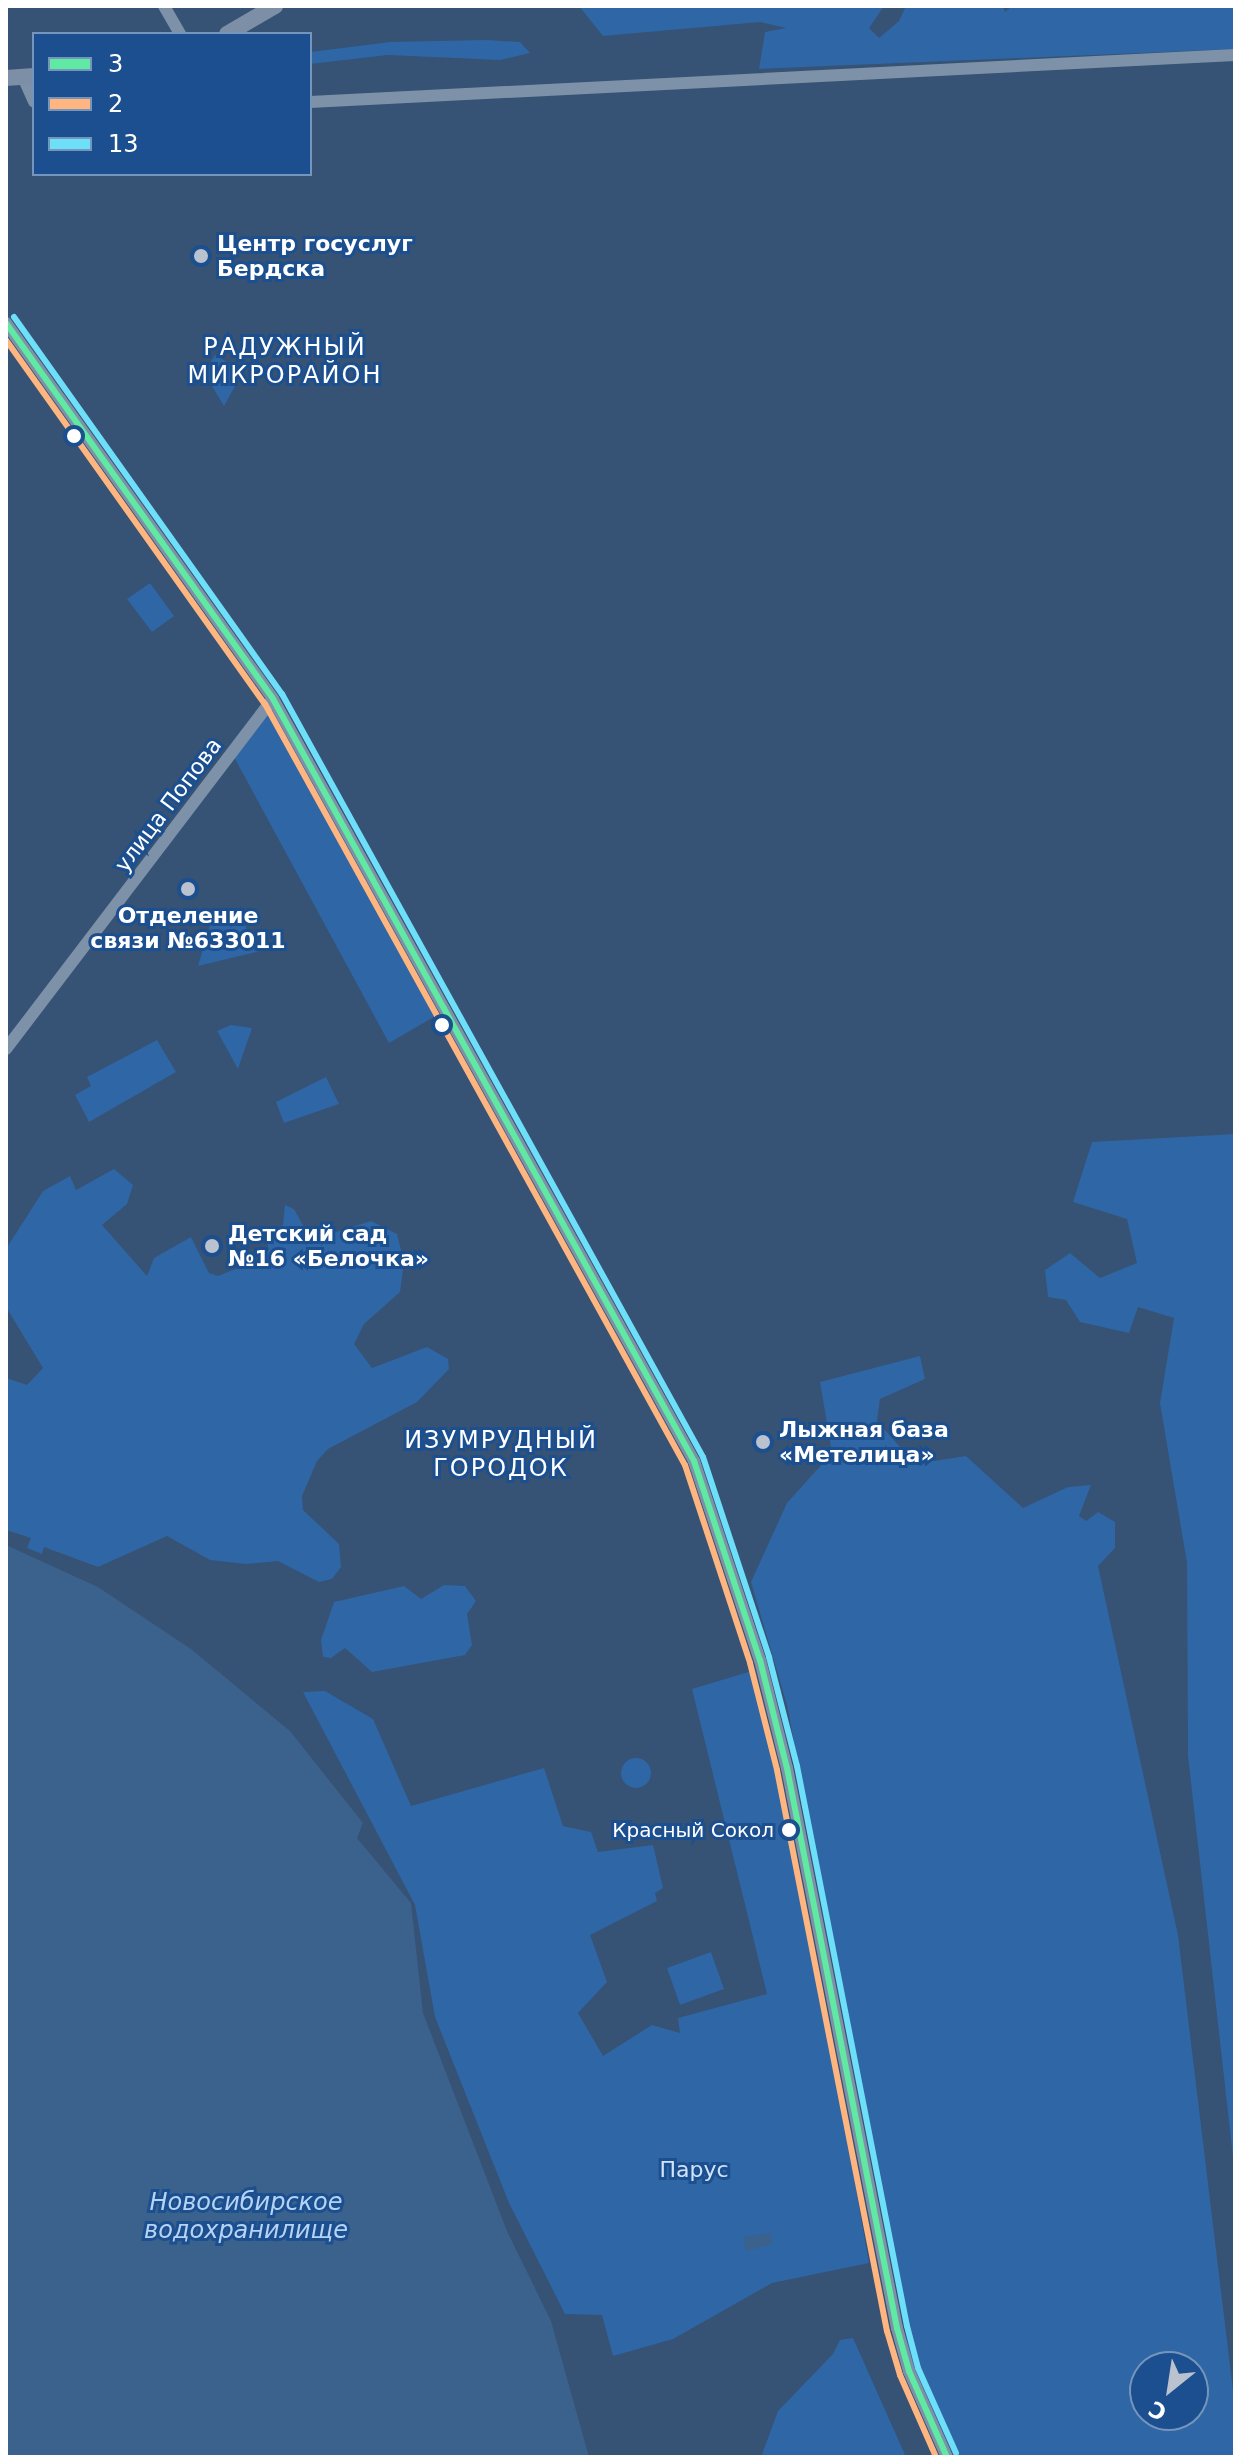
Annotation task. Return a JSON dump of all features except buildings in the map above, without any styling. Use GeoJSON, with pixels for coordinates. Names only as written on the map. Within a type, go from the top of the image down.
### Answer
{"type":"FeatureCollection","features":[{"type":"Feature","properties":{"kind":"main road"},"geometry":{"type":"LineString","coordinates":[[230,32],[275,6]]}},
{"type":"Feature","properties":{"kind":"street"},"geometry":{"type":"LineString","coordinates":[[164,6],[179,32]]}},
{"type":"Feature","properties":{"kind":"street"},"geometry":{"type":"LineString","coordinates":[[312,102],[1235,55]]}},
{"type":"Feature","properties":{"kind":"street"},"geometry":{"type":"LineString","coordinates":[[21,77],[32,98]]}},
{"type":"Feature","properties":{"kind":"street"},"geometry":{"type":"LineString","coordinates":[[6,323],[273,699],[694,1461],[760,1660],[787,1768],[909,2371],[947,2457]]}},
{"type":"Feature","properties":{"kind":"street","name":"улица Попова"},"geometry":{"type":"LineString","coordinates":[[6,1049],[273,699]]}},
{"type":"Feature","properties":{"kind":"green space"},"geometry":{"type":"Polygon","coordinates":[[[579,6],[884,6],[869,28],[879,38],[899,21],[906,6],[1003,6],[1005,12],[1012,6],[1235,6],[1235,49],[759,69],[765,32],[786,28],[760,22],[603,36],[579,6]]]}},
{"type":"Feature","properties":{"kind":"green space"},"geometry":{"type":"Polygon","coordinates":[[[390,42],[520,42],[530,53],[500,60],[388,55],[312,64],[312,52],[390,42]]]}},
{"type":"Feature","properties":{"kind":"green space"},"geometry":{"type":"Polygon","coordinates":[[[215,355],[243,372],[224,406],[204,373],[215,355]]]}},
{"type":"Feature","properties":{"kind":"green space"},"geometry":{"type":"Polygon","coordinates":[[[150,583],[174,616],[152,632],[127,599],[150,583]]]}},
{"type":"Feature","properties":{"kind":"green space"},"geometry":{"type":"Polygon","coordinates":[[[272,709],[439,1014],[389,1043],[234,757],[272,709]]]}},
{"type":"Feature","properties":{"kind":"green space"},"geometry":{"type":"Polygon","coordinates":[[[236,910],[260,951],[198,966],[211,922],[236,910]]]}},
{"type":"Feature","properties":{"kind":"green space"},"geometry":{"type":"Polygon","coordinates":[[[231,1025],[252,1028],[238,1069],[217,1031],[231,1025]]]}},
{"type":"Feature","properties":{"kind":"green space"},"geometry":{"type":"Polygon","coordinates":[[[157,1040],[176,1072],[89,1122],[75,1095],[91,1086],[87,1077],[157,1040]]]}},
{"type":"Feature","properties":{"kind":"green space"},"geometry":{"type":"Polygon","coordinates":[[[326,1077],[339,1104],[284,1123],[276,1102],[326,1077]]]}},
{"type":"Feature","properties":{"kind":"green space"},"geometry":{"type":"Polygon","coordinates":[[[1235,1134],[1235,2175],[1188,1756],[1187,1563],[1160,1403],[1174,1318],[1138,1307],[1129,1333],[1080,1322],[1066,1300],[1048,1297],[1045,1270],[1070,1253],[1100,1278],[1137,1263],[1127,1219],[1073,1202],[1092,1142],[1235,1134]]]}},
{"type":"Feature","properties":{"kind":"green space"},"geometry":{"type":"Polygon","coordinates":[[[114,1169],[133,1185],[127,1204],[102,1225],[147,1276],[154,1258],[191,1237],[209,1273],[218,1276],[265,1257],[269,1249],[265,1237],[283,1225],[285,1205],[294,1209],[311,1240],[371,1221],[397,1234],[404,1262],[400,1292],[364,1324],[354,1344],[372,1368],[427,1347],[448,1359],[449,1369],[417,1402],[328,1449],[317,1461],[302,1496],[303,1510],[339,1544],[341,1567],[332,1579],[319,1582],[278,1561],[246,1564],[210,1560],[167,1536],[98,1567],[44,1547],[42,1554],[27,1548],[31,1538],[6,1530],[6,1378],[27,1385],[43,1368],[6,1307],[6,1249],[43,1191],[70,1176],[76,1190],[114,1169]]]}},
{"type":"Feature","properties":{"kind":"green space"},"geometry":{"type":"Polygon","coordinates":[[[920,1356],[925,1379],[880,1399],[877,1421],[908,1456],[934,1461],[966,1456],[1023,1508],[1068,1487],[1091,1485],[1079,1516],[1086,1521],[1098,1512],[1115,1522],[1115,1548],[1098,1566],[1178,1935],[1235,2407],[1235,2457],[954,2457],[911,2361],[787,1705],[751,1582],[787,1503],[832,1453],[820,1382],[920,1356]]]}},
{"type":"Feature","properties":{"kind":"green space"},"geometry":{"type":"Polygon","coordinates":[[[444,1585],[465,1586],[476,1601],[467,1614],[472,1645],[465,1655],[372,1672],[345,1648],[331,1658],[323,1657],[321,1640],[334,1602],[404,1586],[421,1599],[444,1585]]]}},
{"type":"Feature","properties":{"kind":"green space","name":"Парус"},"geometry":{"type":"Polygon","coordinates":[[[755,1670],[792,1828],[869,2263],[772,2283],[673,2339],[613,2356],[602,2315],[565,2314],[509,2203],[435,2017],[415,1905],[303,1692],[325,1691],[373,1719],[411,1806],[544,1768],[563,1826],[591,1832],[598,1852],[653,1845],[663,1888],[655,1893],[657,1901],[590,1935],[607,1982],[578,2013],[603,2056],[652,2025],[680,2033],[678,2018],[767,1994],[692,1689],[755,1670]]]}},
{"type":"Feature","properties":{"kind":"green space"},"geometry":{"type":"Polygon","coordinates":[[[636,1758],[647,1762],[651,1773],[647,1784],[636,1788],[625,1784],[621,1773],[625,1762],[636,1758]]]}},
{"type":"Feature","properties":{"kind":"green space"},"geometry":{"type":"Polygon","coordinates":[[[711,1952],[724,1989],[680,2005],[667,1968],[711,1952]]]}},
{"type":"Feature","properties":{"kind":"green space"},"geometry":{"type":"Polygon","coordinates":[[[853,2338],[906,2457],[761,2457],[778,2411],[833,2354],[840,2340],[853,2338]]]}},
{"type":"Feature","properties":{"kind":"water","name":"Новосибирское водохранилище"},"geometry":{"type":"Polygon","coordinates":[[[6,1545],[98,1587],[191,1649],[290,1731],[363,1823],[357,1838],[411,1903],[423,2013],[507,2231],[551,2321],[589,2457],[6,2457],[6,1545]]]}},
{"type":"Feature","properties":{"kind":"water"},"geometry":{"type":"Polygon","coordinates":[[[771,2233],[772,2244],[746,2251],[744,2237],[771,2233]]]}},
{"type":"Feature","properties":{"kind":"transit line","name":"13"},"geometry":{"type":"LineString","coordinates":[[14,317],[282,694],[703,1457],[769,1657],[797,1766],[907,2326],[918,2368],[956,2453]]}},
{"type":"Feature","properties":{"kind":"transit line","name":"3"},"geometry":{"type":"LineString","coordinates":[[6,323],[273,699],[694,1461],[760,1660],[787,1768],[897,2328],[909,2371],[947,2457]]}},
{"type":"Feature","properties":{"kind":"transit line","name":"2"},"geometry":{"type":"LineString","coordinates":[[6,340],[265,704],[685,1465],[750,1663],[777,1770],[887,2331],[900,2375],[936,2457]]}},
{"type":"Feature","properties":{"kind":"place","name":"Центр госуслуг Бердска"},"geometry":{"type":"Point","coordinates":[201,256]}},
{"type":"Feature","properties":{"kind":"place","name":"Отделение связи №633011"},"geometry":{"type":"Point","coordinates":[188,889]}},
{"type":"Feature","properties":{"kind":"place","name":"Детский сад №16 «Белочка»"},"geometry":{"type":"Point","coordinates":[212,1246]}},
{"type":"Feature","properties":{"kind":"place","name":"Лыжная база «Метелица»"},"geometry":{"type":"Point","coordinates":[763,1442]}},
{"type":"Feature","properties":{"kind":"place","name":"Красный Сокол"},"geometry":{"type":"Point","coordinates":[789,1830]}},
{"type":"Feature","properties":{"kind":"district","name":"РАДУЖНЫЙ МИКРОРАЙОН"},"geometry":{"type":"Point","coordinates":[285,362]}},
{"type":"Feature","properties":{"kind":"district","name":"ИЗУМРУДНЫЙ ГОРОДОК"},"geometry":{"type":"Point","coordinates":[501,1455]}}]}
